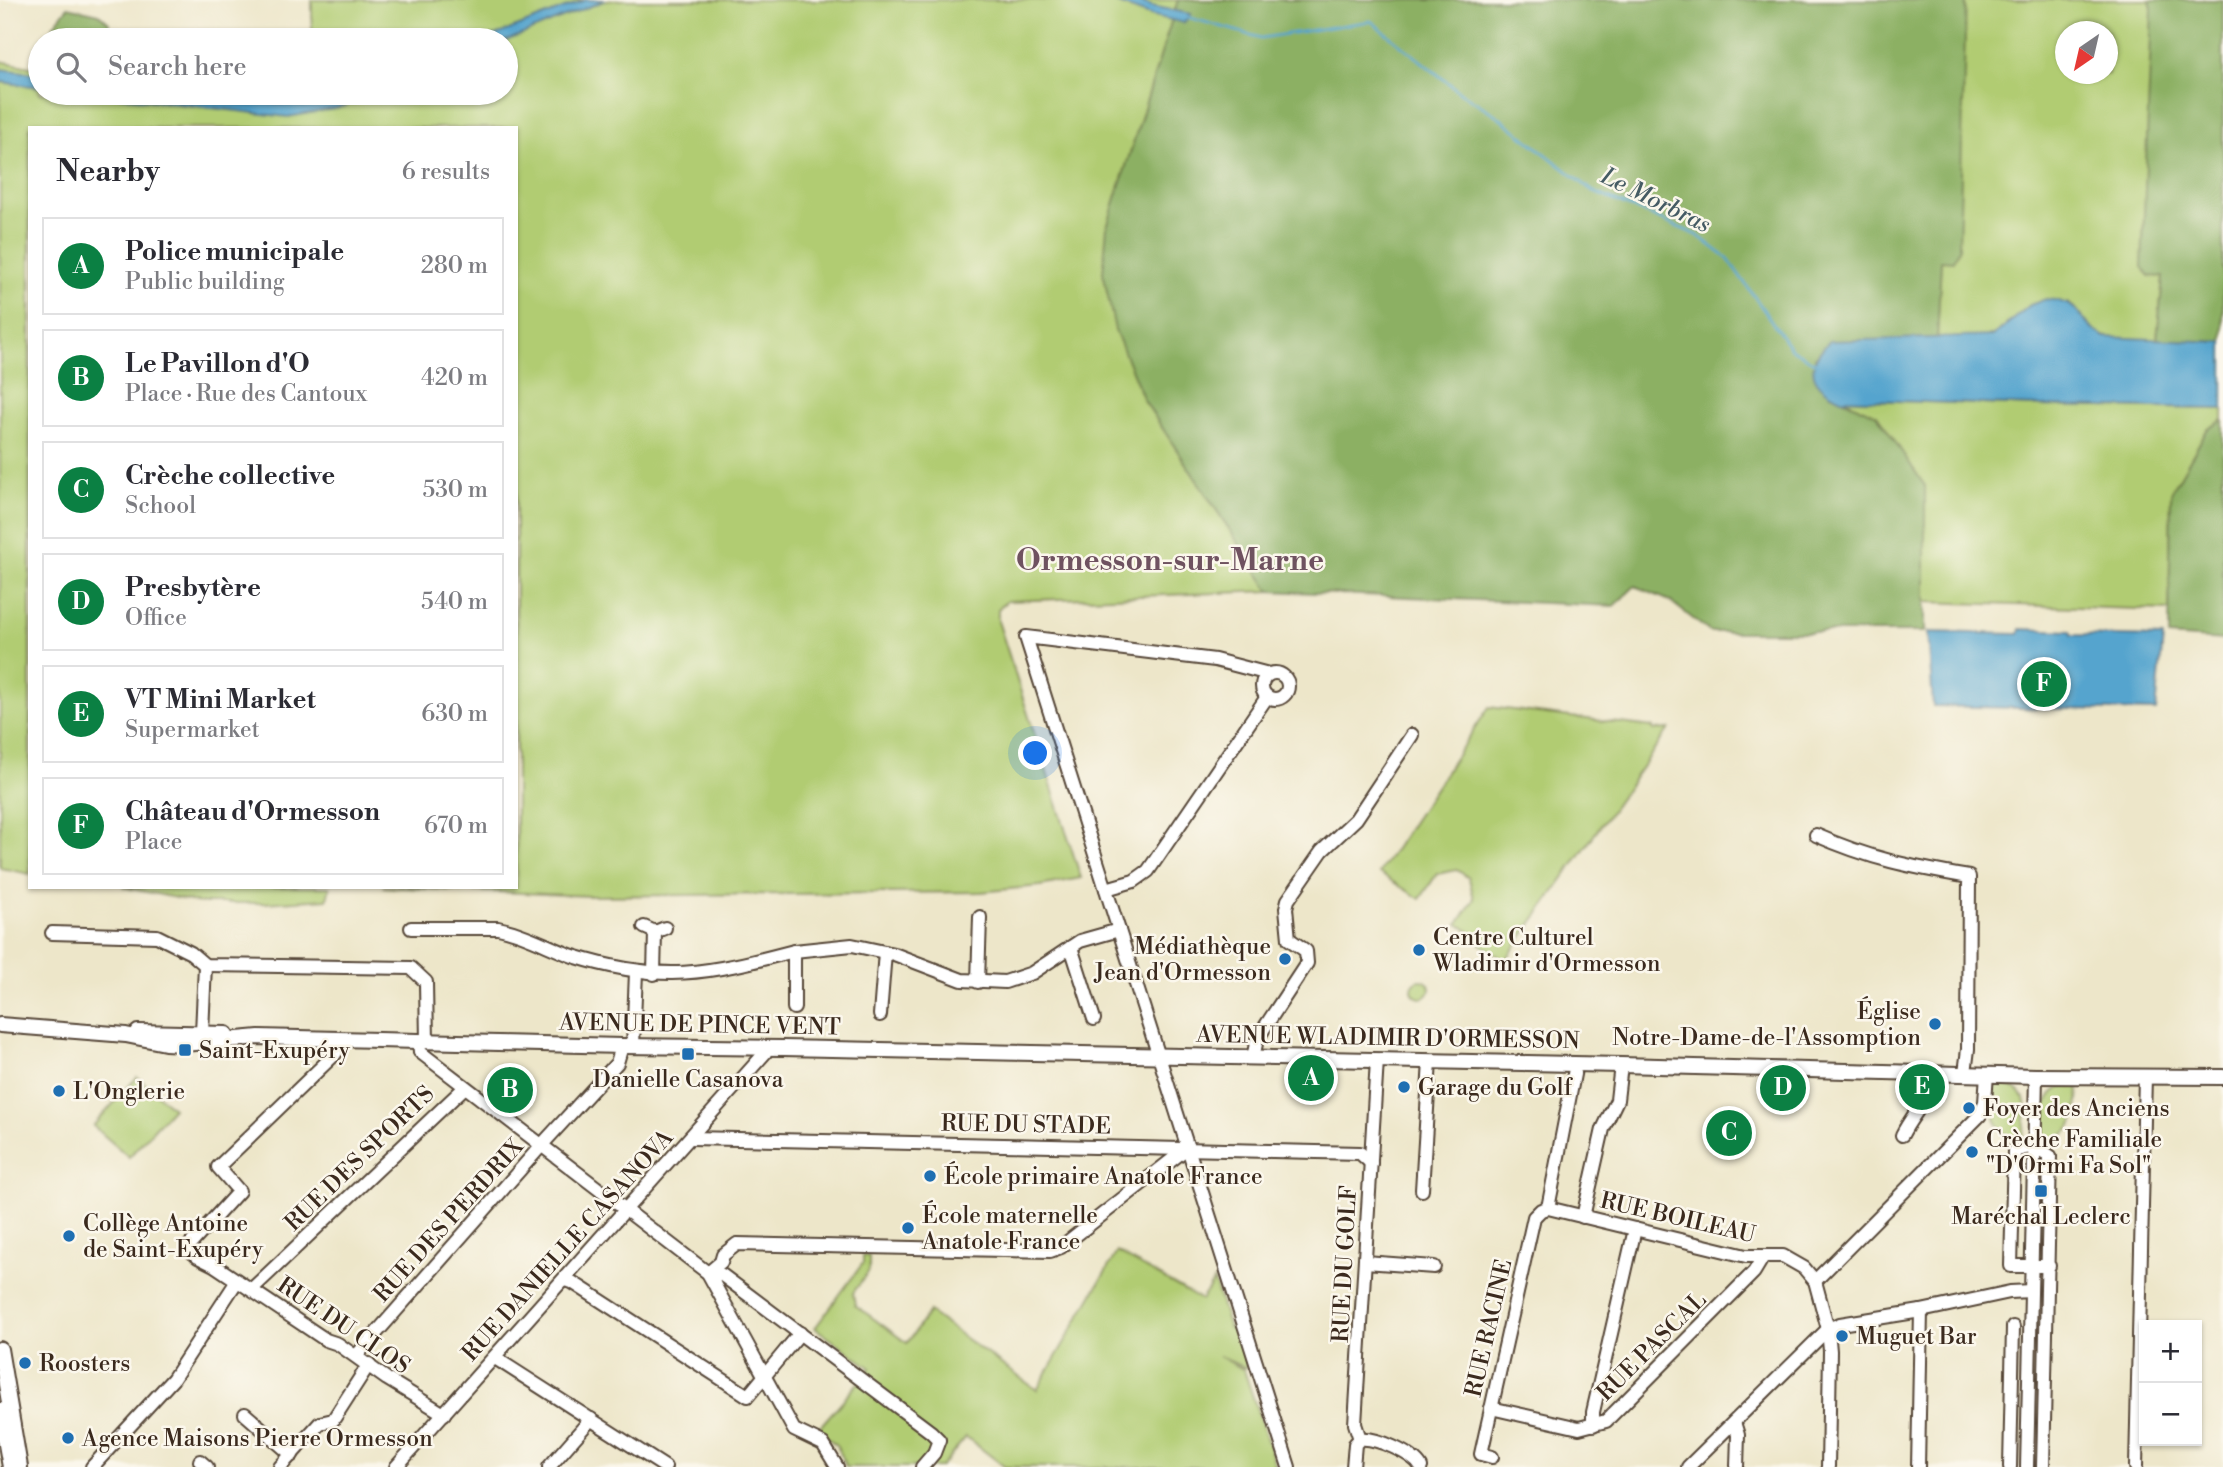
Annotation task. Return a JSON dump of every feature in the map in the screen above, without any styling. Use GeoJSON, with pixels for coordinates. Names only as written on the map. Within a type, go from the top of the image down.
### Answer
{"type":"FeatureCollection","features":[{"type":"Feature","properties":{"kind":"main road","name":"AVENUE DE PINCE VENT"},"geometry":{"type":"LineString","coordinates":[[0,1015],[40,1029]]}},
{"type":"Feature","properties":{"kind":"main road","name":"AVENUE DE PINCE VENT"},"geometry":{"type":"LineString","coordinates":[[0,1025],[127,1035],[184,1044],[241,1038],[1158,1055]]}},
{"type":"Feature","properties":{"kind":"main road","name":"AVENUE DE PINCE VENT"},"geometry":{"type":"LineString","coordinates":[[127,1035],[143,1031],[234,1034],[241,1038]]}},
{"type":"Feature","properties":{"kind":"main road","name":"AVENUE WLADIMIR D'ORMESSON"},"geometry":{"type":"LineString","coordinates":[[1158,1055],[2036,1076],[2223,1077]]}},
{"type":"Feature","properties":{"kind":"main road"},"geometry":{"type":"LineString","coordinates":[[0,1349],[20,1467]]}},
{"type":"Feature","properties":{"kind":"main road"},"geometry":{"type":"LineString","coordinates":[[0,1410],[10,1467]]}},
{"type":"Feature","properties":{"kind":"street"},"geometry":{"type":"LineString","coordinates":[[1267,697],[1282,698],[1288,690],[1285,676],[1215,660],[1026,637],[1289,1467]]}},
{"type":"Feature","properties":{"kind":"street"},"geometry":{"type":"LineString","coordinates":[[1267,697],[1262,685],[1269,674]]}},
{"type":"Feature","properties":{"kind":"street"},"geometry":{"type":"LineString","coordinates":[[1106,889],[1134,881],[1148,871],[1267,697]]}},
{"type":"Feature","properties":{"kind":"street"},"geometry":{"type":"LineString","coordinates":[[1253,1058],[1257,1039],[1307,963],[1306,951],[1289,939],[1286,908],[1288,900],[1326,845],[1356,819],[1412,735]]}},
{"type":"Feature","properties":{"kind":"street"},"geometry":{"type":"LineString","coordinates":[[1816,835],[1856,852],[1901,866],[1969,877],[1968,1049],[1965,1073]]}},
{"type":"Feature","properties":{"kind":"street"},"geometry":{"type":"LineString","coordinates":[[978,982],[980,916]]}},
{"type":"Feature","properties":{"kind":"street"},"geometry":{"type":"LineString","coordinates":[[411,928],[469,926],[512,930],[570,954],[636,972],[654,974],[691,974],[720,970],[794,951],[852,945],[885,952],[962,981],[978,982],[1005,982],[1032,974],[1080,941],[1119,930]]}},
{"type":"Feature","properties":{"kind":"street"},"geometry":{"type":"LineString","coordinates":[[654,974],[655,929]]}},
{"type":"Feature","properties":{"kind":"street"},"geometry":{"type":"LineString","coordinates":[[52,933],[157,936],[191,953],[205,965],[411,968],[426,982],[423,1042],[420,1052],[708,1273],[794,1430],[823,1444],[837,1467]]}},
{"type":"Feature","properties":{"kind":"street"},"geometry":{"type":"LineString","coordinates":[[1071,947],[1094,1019]]}},
{"type":"Feature","properties":{"kind":"street"},"geometry":{"type":"LineString","coordinates":[[794,951],[794,1008]]}},
{"type":"Feature","properties":{"kind":"street"},"geometry":{"type":"LineString","coordinates":[[880,1014],[885,952]]}},
{"type":"Feature","properties":{"kind":"street"},"geometry":{"type":"LineString","coordinates":[[202,1033],[205,965]]}},
{"type":"Feature","properties":{"kind":"street"},"geometry":{"type":"LineString","coordinates":[[628,1046],[636,972]]}},
{"type":"Feature","properties":{"kind":"street","name":"RUE DU CLOS"},"geometry":{"type":"LineString","coordinates":[[344,1040],[335,1054],[218,1167],[240,1191],[187,1248],[305,1327],[369,1364],[387,1379],[444,1414]]}},
{"type":"Feature","properties":{"kind":"street","name":"RUE DES PERDRIX"},"geometry":{"type":"LineString","coordinates":[[356,1356],[617,1063],[628,1046]]}},
{"type":"Feature","properties":{"kind":"street","name":"RUE DANIELLE CASANOVA"},"geometry":{"type":"LineString","coordinates":[[396,1467],[691,1138],[765,1053],[766,1048]]}},
{"type":"Feature","properties":{"kind":"street","name":"RUE DU GOLF"},"geometry":{"type":"LineString","coordinates":[[1353,1467],[1355,1444],[1360,1439],[1355,1424],[1377,1060]]}},
{"type":"Feature","properties":{"kind":"street"},"geometry":{"type":"LineString","coordinates":[[1422,1190],[1430,1061]]}},
{"type":"Feature","properties":{"kind":"street","name":"RUE RACINE"},"geometry":{"type":"LineString","coordinates":[[1492,1457],[1481,1454],[1534,1217],[1541,1210],[1548,1208],[1576,1064]]}},
{"type":"Feature","properties":{"kind":"street"},"geometry":{"type":"LineString","coordinates":[[1548,1208],[1583,1217],[1603,1129],[1617,1100],[1621,1065]]}},
{"type":"Feature","properties":{"kind":"street"},"geometry":{"type":"LineString","coordinates":[[1902,1135],[1918,1112],[1937,1073]]}},
{"type":"Feature","properties":{"kind":"street"},"geometry":{"type":"LineString","coordinates":[[1815,1281],[1980,1115],[1985,1102],[1987,1074]]}},
{"type":"Feature","properties":{"kind":"street"},"geometry":{"type":"LineString","coordinates":[[2027,1467],[2036,1076]]}},
{"type":"Feature","properties":{"kind":"street"},"geometry":{"type":"LineString","coordinates":[[2136,1467],[2145,1076]]}},
{"type":"Feature","properties":{"kind":"street","name":"RUE DES SPORTS"},"geometry":{"type":"LineString","coordinates":[[252,1290],[465,1087]]}},
{"type":"Feature","properties":{"kind":"street","name":"RUE DU STADE"},"geometry":{"type":"LineString","coordinates":[[691,1138],[1360,1153]]}},
{"type":"Feature","properties":{"kind":"street"},"geometry":{"type":"LineString","coordinates":[[1371,1163],[1360,1153],[1372,1142]]}},
{"type":"Feature","properties":{"kind":"street"},"geometry":{"type":"LineString","coordinates":[[2043,1467],[2047,1366],[2049,1266],[2050,1156],[2035,1146],[2014,1151],[2011,1266],[2049,1266]]}},
{"type":"Feature","properties":{"kind":"street"},"geometry":{"type":"LineString","coordinates":[[708,1273],[721,1262],[723,1255],[737,1244],[1050,1251],[1061,1247],[1187,1149]]}},
{"type":"Feature","properties":{"kind":"street","name":"RUE BOILEAU"},"geometry":{"type":"LineString","coordinates":[[1583,1217],[1746,1256],[1763,1257]]}},
{"type":"Feature","properties":{"kind":"street"},"geometry":{"type":"LineString","coordinates":[[1593,1425],[1593,1412],[1636,1229]]}},
{"type":"Feature","properties":{"kind":"street"},"geometry":{"type":"LineString","coordinates":[[1763,1257],[1773,1255],[1791,1260],[1804,1268],[1815,1281],[1828,1329],[1830,1351],[1828,1467]]}},
{"type":"Feature","properties":{"kind":"street","name":"RUE PASCAL"},"geometry":{"type":"LineString","coordinates":[[1491,1408],[1579,1428],[1606,1422],[1754,1272],[1763,1257]]}},
{"type":"Feature","properties":{"kind":"street"},"geometry":{"type":"LineString","coordinates":[[1365,1262],[1434,1267]]}},
{"type":"Feature","properties":{"kind":"street"},"geometry":{"type":"LineString","coordinates":[[708,1273],[722,1275],[931,1432],[939,1440],[934,1454],[922,1467]]}},
{"type":"Feature","properties":{"kind":"street"},"geometry":{"type":"LineString","coordinates":[[563,1280],[572,1282],[748,1396],[800,1333]]}},
{"type":"Feature","properties":{"kind":"street"},"geometry":{"type":"LineString","coordinates":[[92,1467],[173,1378],[237,1281]]}},
{"type":"Feature","properties":{"kind":"street"},"geometry":{"type":"LineString","coordinates":[[1688,1467],[1828,1329],[1840,1324],[1921,1311],[2010,1292],[2031,1291]]}},
{"type":"Feature","properties":{"kind":"street"},"geometry":{"type":"LineString","coordinates":[[1917,1467],[1921,1311]]}},
{"type":"Feature","properties":{"kind":"street"},"geometry":{"type":"LineString","coordinates":[[2010,1467],[2013,1327]]}},
{"type":"Feature","properties":{"kind":"street"},"geometry":{"type":"LineString","coordinates":[[495,1358],[665,1467]]}},
{"type":"Feature","properties":{"kind":"street"},"geometry":{"type":"LineString","coordinates":[[280,1467],[320,1423],[333,1420],[369,1364]]}},
{"type":"Feature","properties":{"kind":"street"},"geometry":{"type":"LineString","coordinates":[[2012,1365],[2047,1366]]}},
{"type":"Feature","properties":{"kind":"street"},"geometry":{"type":"LineString","coordinates":[[245,1414],[292,1455]]}},
{"type":"Feature","properties":{"kind":"street"},"geometry":{"type":"LineString","coordinates":[[549,1467],[591,1419]]}},
{"type":"Feature","properties":{"kind":"street"},"geometry":{"type":"LineString","coordinates":[[1734,1422],[1738,1435],[1737,1467]]}},
{"type":"Feature","properties":{"kind":"street"},"geometry":{"type":"LineString","coordinates":[[1360,1439],[1369,1437],[1380,1442],[1414,1458],[1421,1467]]}},
{"type":"Feature","properties":{"kind":"green space"},"geometry":{"type":"Polygon","coordinates":[[[312,0],[1178,0],[1107,227],[1144,400],[1270,591],[1007,601],[998,609],[998,621],[1081,878],[1040,886],[981,892],[590,896],[429,889],[518,889],[518,126],[28,126],[28,874],[0,868],[0,61],[28,67],[28,105],[518,105],[518,28],[312,28],[312,0]]]}},
{"type":"Feature","properties":{"kind":"green space"},"geometry":{"type":"Polygon","coordinates":[[[1178,0],[1966,0],[1959,248],[1953,261],[1941,260],[1937,339],[1830,341],[1815,358],[1829,393],[1877,415],[1925,486],[1925,632],[1710,632],[1670,601],[1635,586],[1614,606],[1270,591],[1144,400],[1115,330],[1103,273],[1107,227],[1178,0]]]}},
{"type":"Feature","properties":{"kind":"green space"},"geometry":{"type":"Polygon","coordinates":[[[1966,0],[2150,0],[2163,276],[2157,340],[2122,340],[2105,336],[2091,328],[2068,303],[2013,320],[1993,336],[1937,339],[1941,260],[1966,0]]]}},
{"type":"Feature","properties":{"kind":"green space"},"geometry":{"type":"Polygon","coordinates":[[[2150,0],[2223,0],[2223,342],[2157,340],[2163,277],[2149,276],[2142,267],[2152,8],[2150,0]]]}},
{"type":"Feature","properties":{"kind":"green space"},"geometry":{"type":"Polygon","coordinates":[[[68,7],[99,14],[109,23],[109,28],[53,28],[68,7]]]}},
{"type":"Feature","properties":{"kind":"green space"},"geometry":{"type":"Polygon","coordinates":[[[1841,399],[2223,409],[2223,420],[2207,430],[2171,493],[2169,610],[1925,602],[1925,486],[1841,399]]]}},
{"type":"Feature","properties":{"kind":"green space"},"geometry":{"type":"Polygon","coordinates":[[[2223,420],[2223,640],[2169,636],[2171,493],[2207,430],[2223,420]]]}},
{"type":"Feature","properties":{"kind":"green space"},"geometry":{"type":"Polygon","coordinates":[[[1489,707],[1652,727],[1654,730],[1669,729],[1505,961],[1478,942],[1480,938],[1458,924],[1474,899],[1469,878],[1457,870],[1437,874],[1420,899],[1379,873],[1489,707]]]}},
{"type":"Feature","properties":{"kind":"green space"},"geometry":{"type":"Polygon","coordinates":[[[133,889],[330,889],[327,899],[200,903],[133,889]]]}},
{"type":"Feature","properties":{"kind":"green space"},"geometry":{"type":"Polygon","coordinates":[[[1417,980],[1425,980],[1430,989],[1428,996],[1417,998],[1412,993],[1412,985],[1417,980]]]}},
{"type":"Feature","properties":{"kind":"green space"},"geometry":{"type":"Polygon","coordinates":[[[137,1077],[173,1108],[129,1157],[93,1126],[137,1077]]]}},
{"type":"Feature","properties":{"kind":"green space"},"geometry":{"type":"Polygon","coordinates":[[[1995,1084],[2017,1089],[2022,1095],[2026,1110],[2023,1141],[2012,1138],[1999,1127],[1994,1112],[1995,1084]]]}},
{"type":"Feature","properties":{"kind":"green space"},"geometry":{"type":"Polygon","coordinates":[[[2079,1086],[2073,1123],[2063,1135],[2043,1143],[2048,1101],[2058,1089],[2079,1086]]]}},
{"type":"Feature","properties":{"kind":"green space"},"geometry":{"type":"Polygon","coordinates":[[[1117,1252],[1201,1300],[1214,1281],[1229,1328],[1235,1327],[1247,1364],[1245,1368],[1219,1356],[1244,1370],[1276,1467],[1005,1467],[966,1437],[941,1467],[846,1467],[837,1446],[818,1429],[871,1368],[815,1328],[863,1263],[863,1256],[869,1256],[869,1271],[853,1293],[855,1305],[907,1343],[929,1312],[1037,1390],[1117,1252]]]}},
{"type":"Feature","properties":{"kind":"water"},"geometry":{"type":"Polygon","coordinates":[[[585,0],[606,0],[518,36],[518,28],[514,28],[585,0]]]}},
{"type":"Feature","properties":{"kind":"water"},"geometry":{"type":"Polygon","coordinates":[[[1107,0],[1136,0],[1191,14],[1184,23],[1107,0]]]}},
{"type":"Feature","properties":{"kind":"water"},"geometry":{"type":"Polygon","coordinates":[[[0,69],[28,72],[28,86],[0,82],[0,69]]]}},
{"type":"Feature","properties":{"kind":"water"},"geometry":{"type":"Polygon","coordinates":[[[188,105],[348,105],[288,117],[188,105]]]}},
{"type":"Feature","properties":{"kind":"water"},"geometry":{"type":"Polygon","coordinates":[[[2046,299],[2059,301],[2075,309],[2089,325],[2105,337],[2223,342],[2223,409],[1841,399],[1822,387],[1814,373],[1816,358],[1830,341],[1993,336],[2030,305],[2046,299]]]}},
{"type":"Feature","properties":{"kind":"water"},"geometry":{"type":"Polygon","coordinates":[[[2020,629],[2071,631],[2072,635],[2163,637],[2156,711],[1933,706],[1928,632],[2019,634],[2020,629]]]}},
{"type":"Feature","properties":{"kind":"waterway","name":"Le Morbras"},"geometry":{"type":"LineString","coordinates":[[1187,17],[1261,38],[1371,21],[1461,93],[1496,115],[1594,192],[1697,235],[1728,259],[1791,349],[1817,364]]}},
{"type":"Feature","properties":{"kind":"place","name":"Château d'Ormesson"},"geometry":{"type":"Point","coordinates":[2044,684]}},
{"type":"Feature","properties":{"kind":"place","name":"Centre Culturel Wladimir d'Ormesson"},"geometry":{"type":"Point","coordinates":[1419,950]}},
{"type":"Feature","properties":{"kind":"place","name":"Médiathèque Jean d'Ormesson"},"geometry":{"type":"Point","coordinates":[1285,959]}},
{"type":"Feature","properties":{"kind":"place","name":"Église Notre-Dame-de-l'Assomption"},"geometry":{"type":"Point","coordinates":[1935,1024]}},
{"type":"Feature","properties":{"kind":"place","name":"Saint-Exupéry"},"geometry":{"type":"Point","coordinates":[185,1050]}},
{"type":"Feature","properties":{"kind":"place","name":"Danielle Casanova"},"geometry":{"type":"Point","coordinates":[688,1054]}},
{"type":"Feature","properties":{"kind":"place","name":"Police municipale"},"geometry":{"type":"Point","coordinates":[1311,1078]}},
{"type":"Feature","properties":{"kind":"place","name":"Garage du Golf"},"geometry":{"type":"Point","coordinates":[1404,1087]}},
{"type":"Feature","properties":{"kind":"place","name":"VT Mini Market"},"geometry":{"type":"Point","coordinates":[1922,1087]}},
{"type":"Feature","properties":{"kind":"place","name":"Presbytère"},"geometry":{"type":"Point","coordinates":[1783,1088]}},
{"type":"Feature","properties":{"kind":"place","name":"Le Pavillon d'O"},"geometry":{"type":"Point","coordinates":[510,1090]}},
{"type":"Feature","properties":{"kind":"place","name":"L'Onglerie"},"geometry":{"type":"Point","coordinates":[59,1091]}},
{"type":"Feature","properties":{"kind":"place","name":"Foyer des Anciens"},"geometry":{"type":"Point","coordinates":[1969,1108]}},
{"type":"Feature","properties":{"kind":"place","name":"Crèche collective"},"geometry":{"type":"Point","coordinates":[1729,1133]}},
{"type":"Feature","properties":{"kind":"place","name":"Crèche Familiale \"D'Ormi Fa Sol\""},"geometry":{"type":"Point","coordinates":[1972,1152]}},
{"type":"Feature","properties":{"kind":"place","name":"École primaire Anatole France"},"geometry":{"type":"Point","coordinates":[930,1176]}},
{"type":"Feature","properties":{"kind":"place","name":"Maréchal Leclerc"},"geometry":{"type":"Point","coordinates":[2041,1191]}},
{"type":"Feature","properties":{"kind":"place","name":"École maternelle Anatole France"},"geometry":{"type":"Point","coordinates":[908,1228]}},
{"type":"Feature","properties":{"kind":"place","name":"Collège Antoine de Saint-Exupéry"},"geometry":{"type":"Point","coordinates":[69,1236]}},
{"type":"Feature","properties":{"kind":"place","name":"Muguet Bar"},"geometry":{"type":"Point","coordinates":[1842,1336]}},
{"type":"Feature","properties":{"kind":"place","name":"Roosters"},"geometry":{"type":"Point","coordinates":[25,1363]}},
{"type":"Feature","properties":{"kind":"place","name":"Agence Maisons Pierre Ormesson"},"geometry":{"type":"Point","coordinates":[68,1438]}},
{"type":"Feature","properties":{"kind":"district","name":"Ormesson-sur-Marne"},"geometry":{"type":"Point","coordinates":[1170,560]}}]}
